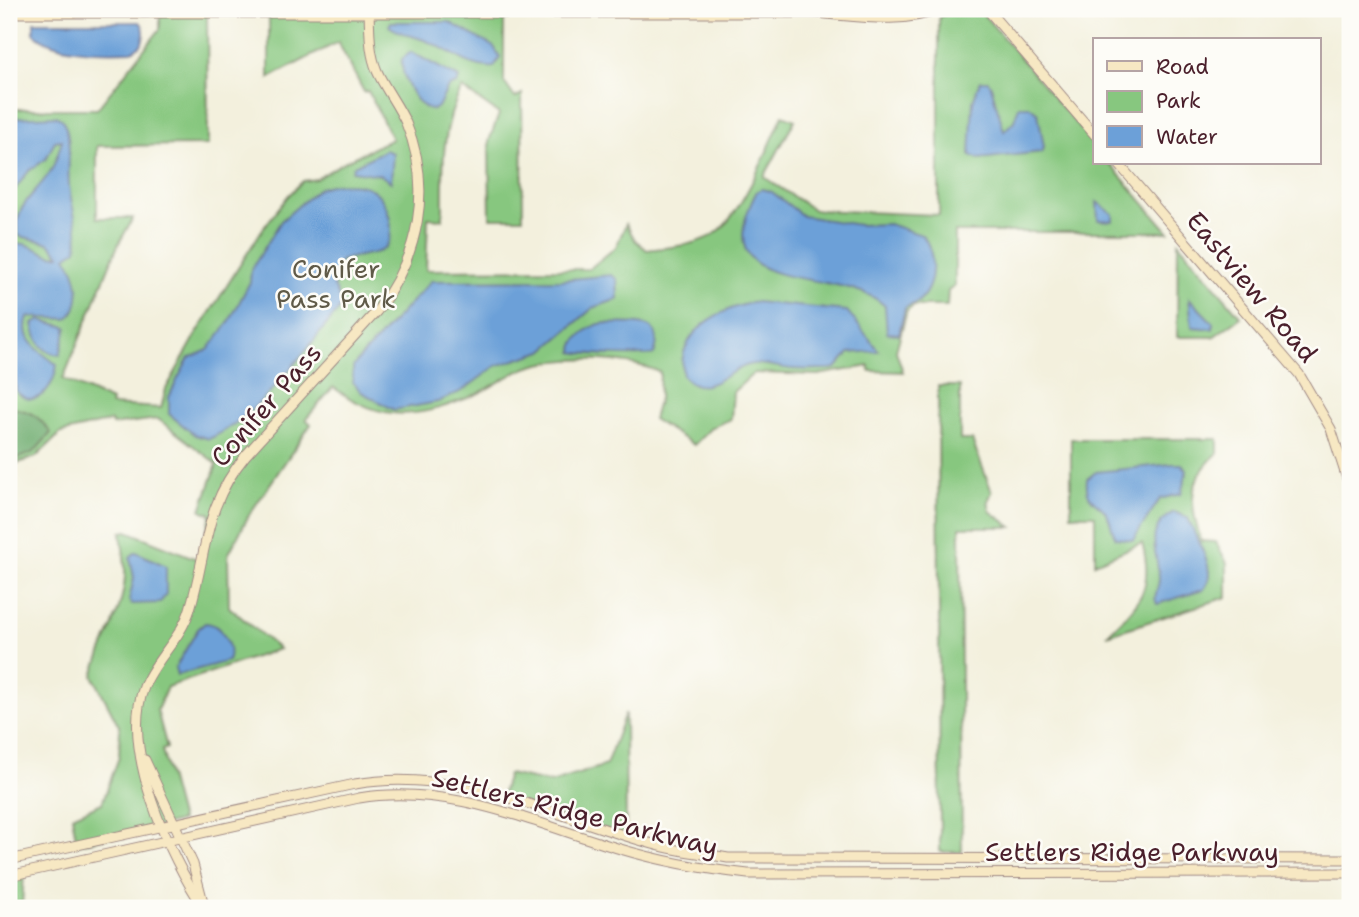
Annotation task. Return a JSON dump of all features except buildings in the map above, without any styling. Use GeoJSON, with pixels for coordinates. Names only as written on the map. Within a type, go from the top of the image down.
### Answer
{"type":"FeatureCollection","features":[{"type":"Feature","properties":{"kind":"street"},"geometry":{"type":"LineString","coordinates":[[9,13],[814,13],[881,19],[921,15],[940,9]]}},
{"type":"Feature","properties":{"kind":"street"},"geometry":{"type":"LineString","coordinates":[[987,9],[1093,133]]}},
{"type":"Feature","properties":{"kind":"street","name":"Conifer Pass"},"geometry":{"type":"LineString","coordinates":[[204,908],[185,878],[148,792],[138,732],[140,700],[148,678],[176,639],[189,613],[205,533],[224,486],[246,455],[377,311],[403,271],[414,243],[420,192],[415,150],[403,117],[377,71],[371,50],[369,13]]}},
{"type":"Feature","properties":{"kind":"street","name":"Eastview Road"},"geometry":{"type":"LineString","coordinates":[[1119,164],[1304,380],[1331,429],[1350,488]]}},
{"type":"Feature","properties":{"kind":"street","name":"Conifer Pass"},"geometry":{"type":"LineString","coordinates":[[142,756],[193,864],[204,908]]}},
{"type":"Feature","properties":{"kind":"street","name":"Settlers Ridge Parkway"},"geometry":{"type":"LineString","coordinates":[[9,860],[355,784],[405,779],[472,788],[659,846],[729,858],[1350,859]]}},
{"type":"Feature","properties":{"kind":"street","name":"Settlers Ridge Parkway"},"geometry":{"type":"LineString","coordinates":[[9,876],[359,798],[407,793],[466,802],[677,864],[748,874],[1350,873]]}},
{"type":"Feature","properties":{"kind":"green space","name":"Conifer Pass Park"},"geometry":{"type":"Polygon","coordinates":[[[959,9],[979,9],[1093,144],[1093,164],[1110,164],[1169,232],[955,232],[955,286],[948,291],[947,306],[914,306],[907,311],[896,351],[903,372],[870,371],[869,366],[818,375],[754,373],[733,392],[731,419],[712,427],[694,445],[653,419],[659,398],[660,372],[613,361],[544,363],[522,370],[457,402],[403,414],[369,408],[333,387],[306,419],[311,424],[249,515],[228,555],[229,607],[279,649],[167,687],[157,710],[167,748],[162,750],[181,821],[77,844],[72,816],[102,803],[119,757],[120,728],[93,676],[121,602],[125,565],[121,532],[127,531],[199,560],[211,514],[201,510],[217,464],[158,419],[112,425],[111,421],[61,433],[36,457],[9,466],[9,13],[11,109],[97,109],[160,29],[160,12],[207,12],[208,145],[97,146],[97,218],[133,218],[118,245],[63,379],[111,401],[111,405],[161,408],[166,389],[199,330],[262,230],[288,196],[303,181],[316,179],[392,139],[368,91],[364,92],[338,42],[269,78],[269,12],[504,12],[504,82],[515,98],[522,94],[523,218],[490,218],[489,141],[499,114],[462,88],[446,135],[443,219],[428,218],[426,270],[589,269],[616,247],[626,224],[635,240],[647,250],[700,241],[726,224],[745,196],[783,115],[795,120],[764,177],[814,210],[939,215],[939,17],[959,9]]]}},
{"type":"Feature","properties":{"kind":"green space"},"geometry":{"type":"Polygon","coordinates":[[[1178,242],[1241,317],[1213,337],[1177,337],[1178,242]]]}},
{"type":"Feature","properties":{"kind":"green space"},"geometry":{"type":"Polygon","coordinates":[[[938,386],[960,386],[960,440],[972,440],[992,492],[988,501],[990,511],[1012,527],[960,527],[962,852],[940,852],[938,386]]]}},
{"type":"Feature","properties":{"kind":"green space"},"geometry":{"type":"Polygon","coordinates":[[[9,407],[33,415],[51,433],[34,452],[9,462],[9,407]]]}},
{"type":"Feature","properties":{"kind":"green space"},"geometry":{"type":"Polygon","coordinates":[[[1071,439],[1218,439],[1218,453],[1200,473],[1193,494],[1193,504],[1201,541],[1216,542],[1227,563],[1227,597],[1107,635],[1128,614],[1141,595],[1147,572],[1146,559],[1142,543],[1095,563],[1095,515],[1071,515],[1071,439]]]}},
{"type":"Feature","properties":{"kind":"green space"},"geometry":{"type":"Polygon","coordinates":[[[625,713],[626,836],[501,797],[508,774],[551,783],[606,765],[625,713]]]}},
{"type":"Feature","properties":{"kind":"green space"},"geometry":{"type":"Polygon","coordinates":[[[24,873],[22,908],[9,908],[9,876],[24,873]]]}},
{"type":"Feature","properties":{"kind":"water"},"geometry":{"type":"Polygon","coordinates":[[[34,22],[140,22],[144,36],[141,45],[132,51],[80,50],[43,40],[34,33],[34,22]]]}},
{"type":"Feature","properties":{"kind":"water"},"geometry":{"type":"Polygon","coordinates":[[[391,22],[449,22],[494,47],[500,57],[494,67],[476,65],[438,46],[394,29],[389,26],[391,22]]]}},
{"type":"Feature","properties":{"kind":"water"},"geometry":{"type":"Polygon","coordinates":[[[411,52],[459,78],[457,84],[448,87],[438,107],[433,110],[421,104],[406,81],[402,59],[411,52]]]}},
{"type":"Feature","properties":{"kind":"water"},"geometry":{"type":"Polygon","coordinates":[[[980,81],[988,81],[991,86],[1004,131],[1014,121],[1019,106],[1029,106],[1038,113],[1044,147],[1042,152],[979,159],[970,155],[973,101],[980,81]]]}},
{"type":"Feature","properties":{"kind":"water"},"geometry":{"type":"Polygon","coordinates":[[[56,116],[63,120],[68,136],[69,185],[78,241],[77,249],[66,257],[77,279],[78,297],[73,313],[67,319],[28,317],[26,326],[30,340],[57,365],[48,388],[37,398],[30,399],[16,391],[11,246],[23,244],[47,254],[60,255],[49,243],[19,236],[18,226],[22,209],[52,168],[62,140],[55,141],[46,159],[29,171],[9,197],[9,118],[56,116]]]}},
{"type":"Feature","properties":{"kind":"water"},"geometry":{"type":"Polygon","coordinates":[[[385,150],[393,153],[391,182],[380,175],[352,171],[354,166],[385,150]]]}},
{"type":"Feature","properties":{"kind":"water"},"geometry":{"type":"Polygon","coordinates":[[[334,184],[363,186],[377,193],[390,218],[390,237],[387,244],[379,252],[340,261],[333,284],[343,305],[265,397],[247,414],[209,439],[195,435],[169,414],[169,397],[189,358],[208,350],[229,322],[250,282],[251,270],[281,221],[319,188],[334,184]]]}},
{"type":"Feature","properties":{"kind":"water"},"geometry":{"type":"Polygon","coordinates":[[[762,189],[772,192],[803,216],[859,225],[889,224],[922,235],[932,258],[931,277],[920,300],[905,308],[899,334],[887,333],[885,306],[864,293],[782,274],[760,265],[746,250],[744,227],[757,191],[762,189]]]}},
{"type":"Feature","properties":{"kind":"water"},"geometry":{"type":"Polygon","coordinates":[[[1097,202],[1113,214],[1113,221],[1098,220],[1097,202]]]}},
{"type":"Feature","properties":{"kind":"water"},"geometry":{"type":"Polygon","coordinates":[[[611,275],[617,279],[618,299],[593,308],[543,351],[496,366],[462,391],[438,402],[394,410],[361,392],[353,382],[353,367],[359,359],[431,281],[561,280],[611,275]]]}},
{"type":"Feature","properties":{"kind":"water"},"geometry":{"type":"Polygon","coordinates":[[[1189,298],[1213,323],[1213,329],[1192,327],[1189,298]]]}},
{"type":"Feature","properties":{"kind":"water"},"geometry":{"type":"Polygon","coordinates":[[[756,302],[847,311],[879,351],[849,353],[836,368],[830,369],[791,369],[753,364],[701,386],[683,376],[682,360],[693,335],[715,316],[756,302]]]}},
{"type":"Feature","properties":{"kind":"water"},"geometry":{"type":"Polygon","coordinates":[[[40,320],[67,327],[60,355],[44,349],[38,341],[33,324],[40,320]]]}},
{"type":"Feature","properties":{"kind":"water"},"geometry":{"type":"Polygon","coordinates":[[[604,323],[650,327],[657,341],[654,354],[573,352],[583,333],[604,323]]]}},
{"type":"Feature","properties":{"kind":"water"},"geometry":{"type":"Polygon","coordinates":[[[1182,464],[1187,470],[1181,494],[1160,499],[1133,540],[1116,538],[1107,514],[1089,495],[1087,479],[1096,472],[1182,464]]]}},
{"type":"Feature","properties":{"kind":"water"},"geometry":{"type":"Polygon","coordinates":[[[1174,512],[1188,518],[1208,565],[1208,583],[1203,590],[1157,604],[1155,598],[1159,577],[1155,533],[1164,519],[1174,512]]]}},
{"type":"Feature","properties":{"kind":"water"},"geometry":{"type":"Polygon","coordinates":[[[136,552],[166,566],[166,594],[160,603],[132,604],[129,600],[134,578],[130,557],[136,552]]]}},
{"type":"Feature","properties":{"kind":"water"},"geometry":{"type":"Polygon","coordinates":[[[205,623],[216,627],[225,637],[229,649],[228,661],[177,675],[175,668],[198,629],[205,623]]]}}]}
